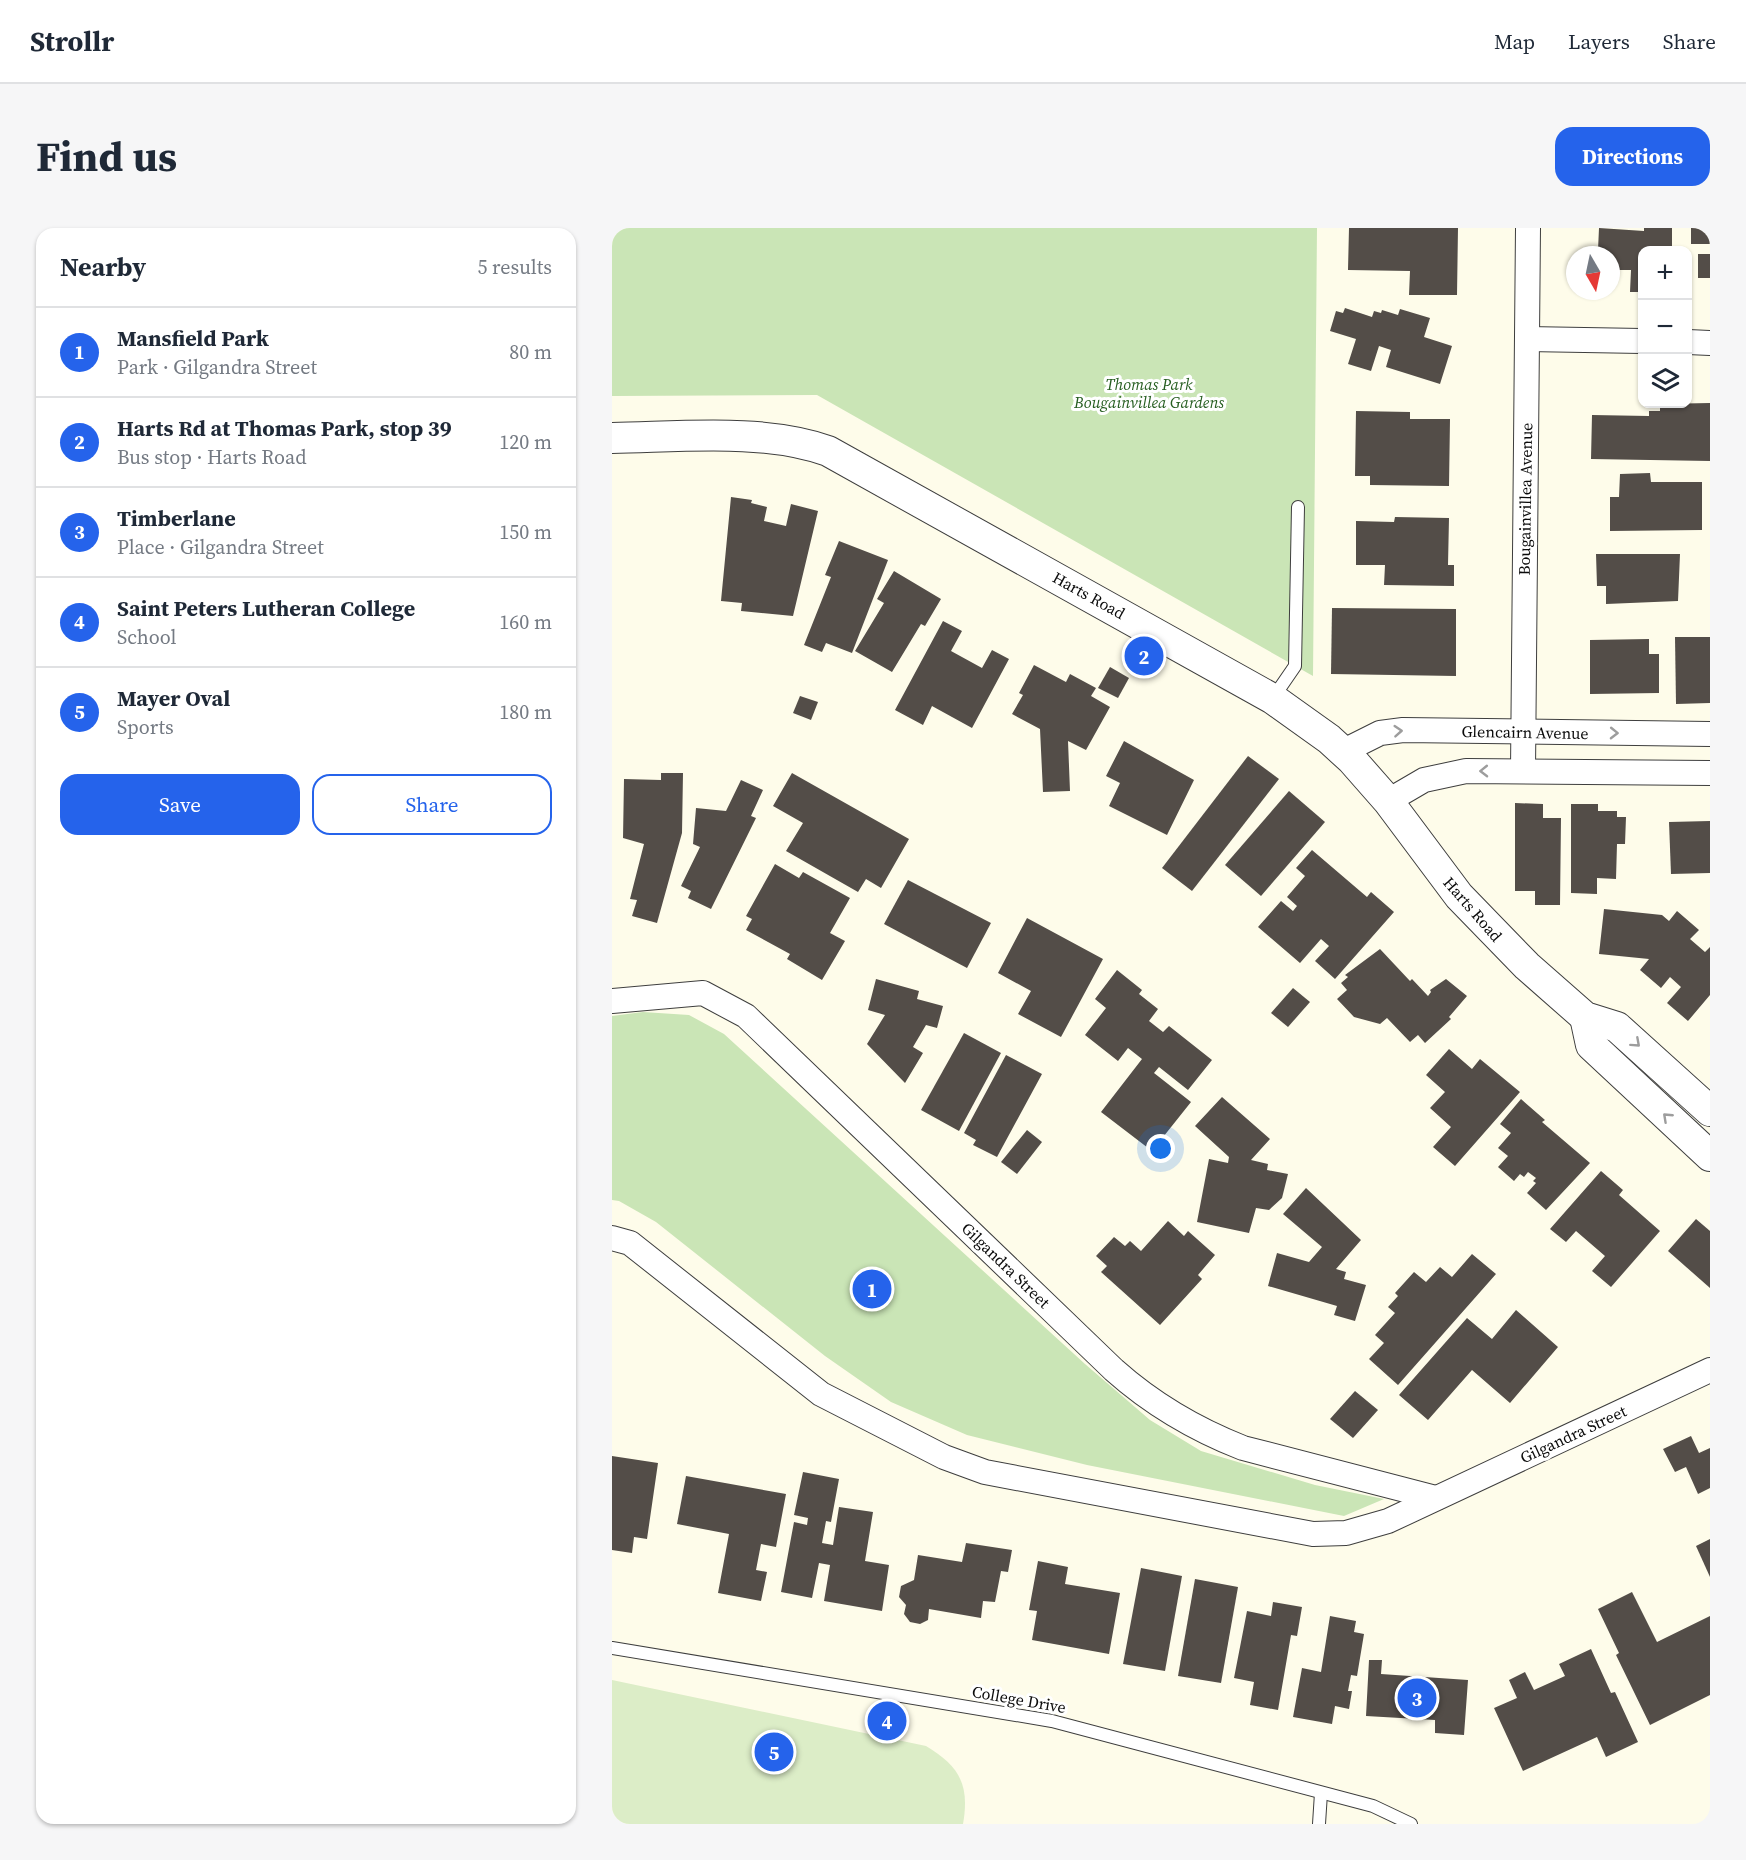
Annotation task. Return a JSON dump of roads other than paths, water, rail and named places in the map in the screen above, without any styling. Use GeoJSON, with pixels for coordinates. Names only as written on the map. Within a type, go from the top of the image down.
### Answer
{"type":"FeatureCollection","features":[{"type":"Feature","properties":{"kind":"street","name":"Bougainvillea Avenue"},"geometry":{"type":"LineString","coordinates":[[1523,770],[1528,228]]}},
{"type":"Feature","properties":{"kind":"street"},"geometry":{"type":"LineString","coordinates":[[1527,339],[1638,342]]}},
{"type":"Feature","properties":{"kind":"street"},"geometry":{"type":"LineString","coordinates":[[1692,342],[1710,343]]}},
{"type":"Feature","properties":{"kind":"street","name":"Harts Road"},"geometry":{"type":"LineString","coordinates":[[612,438],[768,439],[796,442],[828,451],[940,511],[1273,699],[1344,751],[1388,801],[1454,889],[1491,931],[1585,1017],[1617,1027],[1710,1111]]}},
{"type":"Feature","properties":{"kind":"street","name":"Glencairn Avenue"},"geometry":{"type":"LineString","coordinates":[[1344,751],[1380,733],[1391,731],[1710,734]]}},
{"type":"Feature","properties":{"kind":"street"},"geometry":{"type":"LineString","coordinates":[[1388,801],[1419,782],[1466,771],[1710,773]]}},
{"type":"Feature","properties":{"kind":"street","name":"Gilgandra Street"},"geometry":{"type":"LineString","coordinates":[[612,1002],[703,993],[747,1016],[1114,1370],[1138,1390],[1167,1409],[1219,1439],[1243,1448],[1436,1498]]}},
{"type":"Feature","properties":{"kind":"street"},"geometry":{"type":"LineString","coordinates":[[1585,1017],[1591,1046],[1710,1156]]}},
{"type":"Feature","properties":{"kind":"street","name":"Gilgandra Street"},"geometry":{"type":"LineString","coordinates":[[612,1239],[630,1244],[821,1394],[944,1458],[986,1472],[1313,1534],[1346,1533],[1369,1527],[1710,1370]]}},
{"type":"Feature","properties":{"kind":"lane"},"geometry":{"type":"LineString","coordinates":[[1273,699],[1295,666],[1298,507]]}},
{"type":"Feature","properties":{"kind":"lane","name":"College Drive"},"geometry":{"type":"LineString","coordinates":[[612,1648],[1052,1720],[1321,1794],[1373,1806],[1411,1824]]}},
{"type":"Feature","properties":{"kind":"lane"},"geometry":{"type":"LineString","coordinates":[[1319,1824],[1321,1794]]}},
{"type":"Feature","properties":{"kind":"place","name":"Harts Rd at Thomas Park, stop 39"},"geometry":{"type":"Point","coordinates":[1144,656]}},
{"type":"Feature","properties":{"kind":"place","name":"Mansfield Park"},"geometry":{"type":"Point","coordinates":[872,1289]}},
{"type":"Feature","properties":{"kind":"place","name":"Timberlane"},"geometry":{"type":"Point","coordinates":[1417,1698]}},
{"type":"Feature","properties":{"kind":"place","name":"Saint Peters Lutheran College"},"geometry":{"type":"Point","coordinates":[887,1721]}},
{"type":"Feature","properties":{"kind":"place","name":"Mayer Oval"},"geometry":{"type":"Point","coordinates":[774,1752]}},
{"type":"Feature","properties":{"kind":"park label","name":"Thomas Park Bougainvillea Gardens"},"geometry":{"type":"Point","coordinates":[1149,393]}}]}
